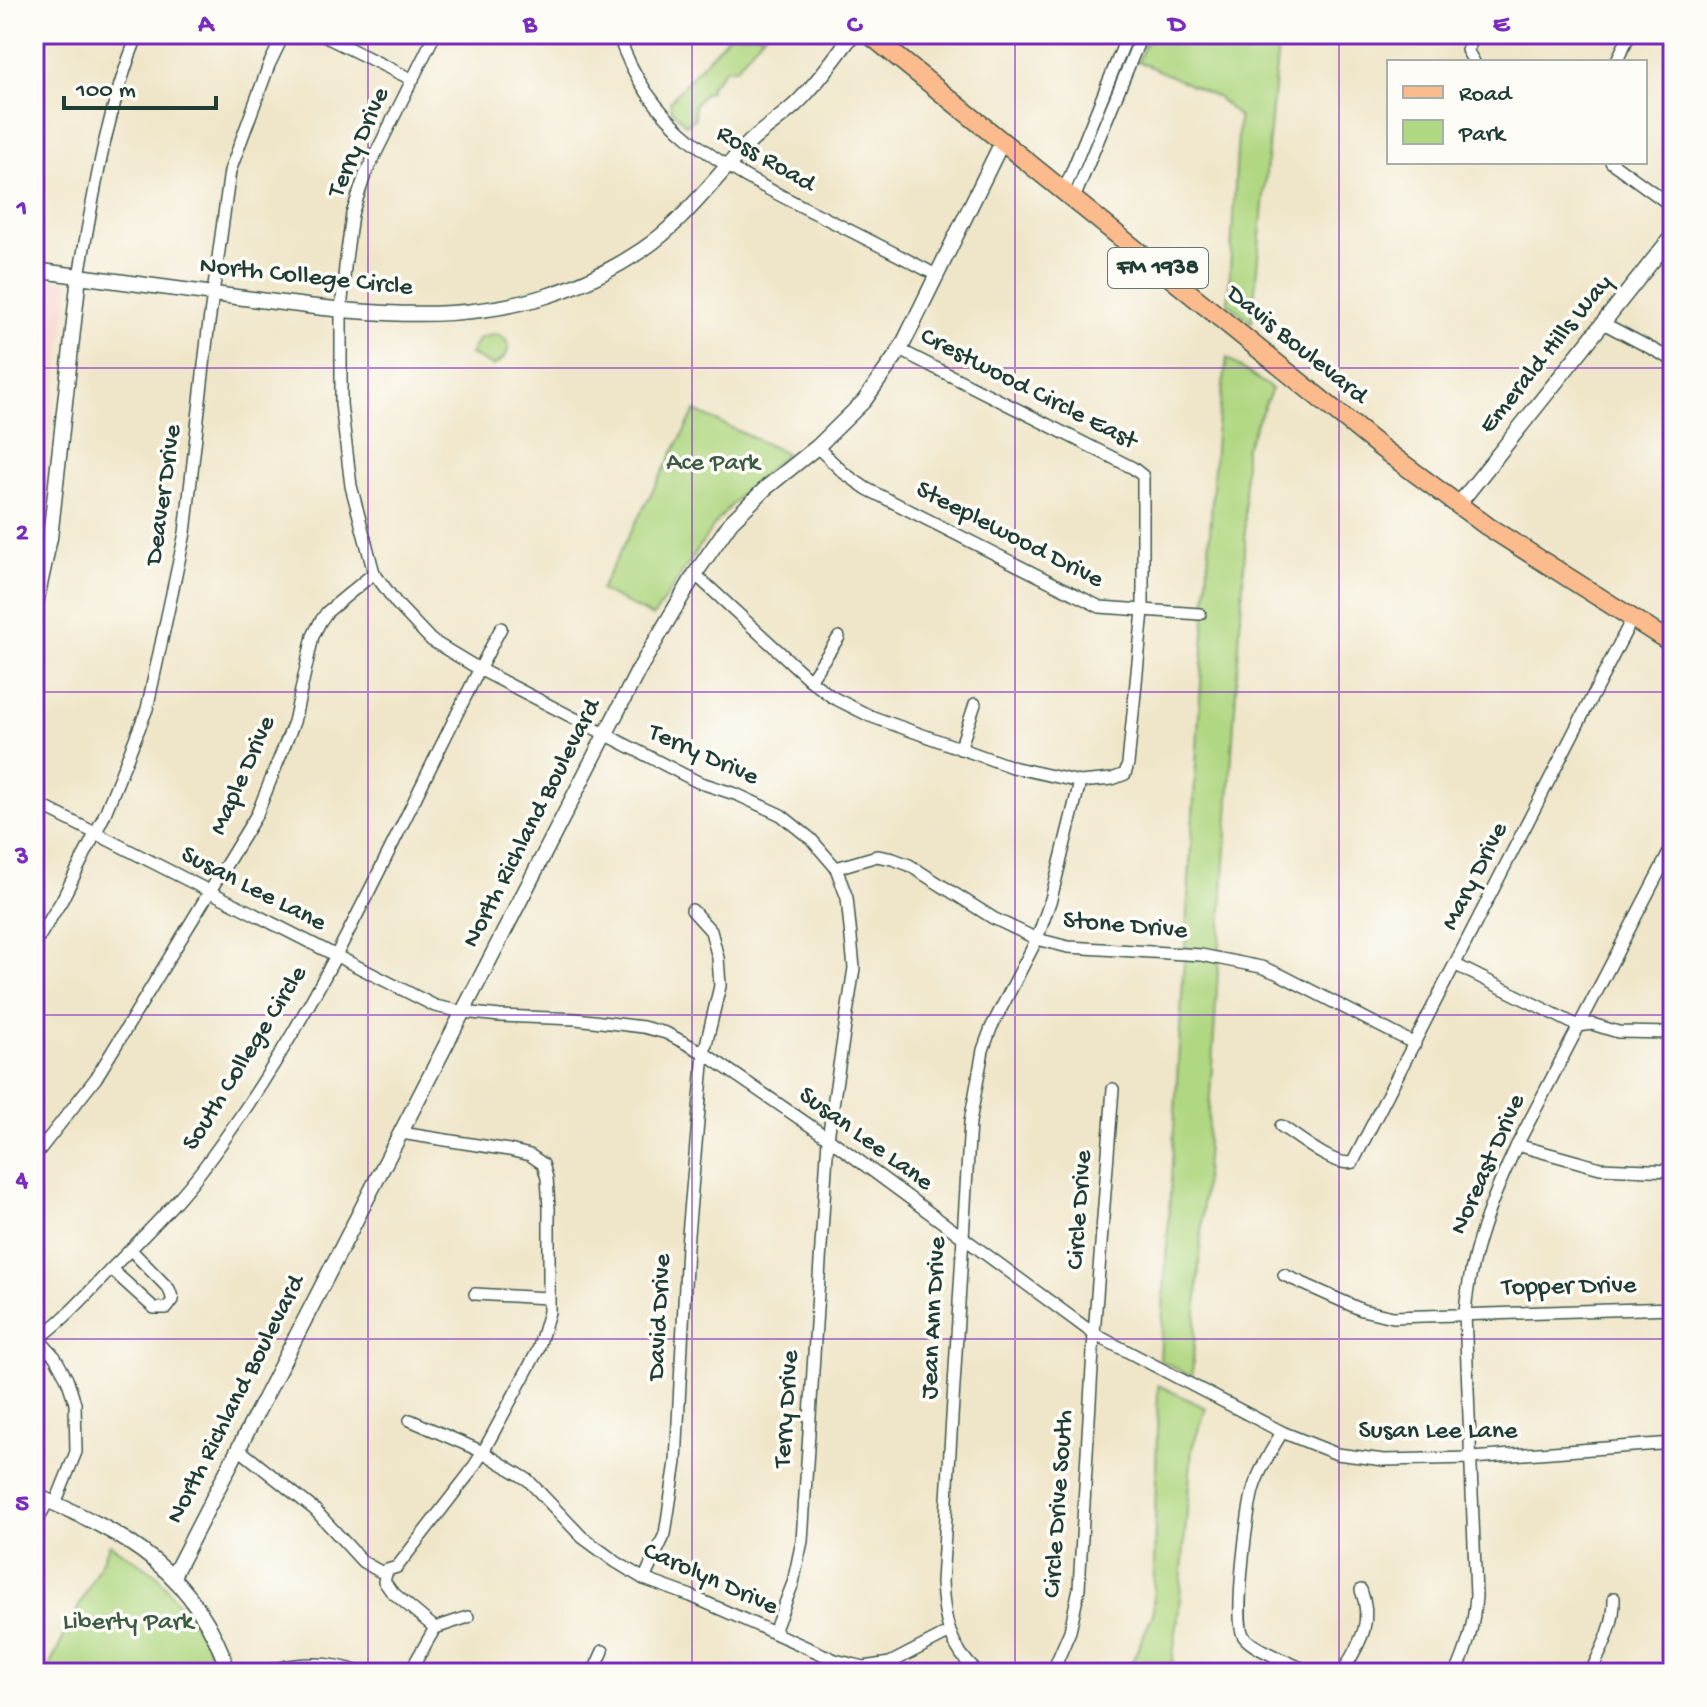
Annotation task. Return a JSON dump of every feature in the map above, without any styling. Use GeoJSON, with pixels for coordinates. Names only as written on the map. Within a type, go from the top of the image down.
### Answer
{"type":"FeatureCollection","features":[{"type":"Feature","properties":{"kind":"main road","name":"Davis Boulevard"},"geometry":{"type":"LineString","coordinates":[[869,34],[1359,430],[1458,505],[1673,644]]}},
{"type":"Feature","properties":{"kind":"street"},"geometry":{"type":"LineString","coordinates":[[34,613],[50,538],[79,276],[100,158],[116,92],[138,34]]}},
{"type":"Feature","properties":{"kind":"street","name":"Deaver Drive"},"geometry":{"type":"LineString","coordinates":[[34,945],[62,900],[95,833],[147,709],[185,533],[230,171],[269,65],[284,34]]}},
{"type":"Feature","properties":{"kind":"street"},"geometry":{"type":"LineString","coordinates":[[320,34],[413,80]]}},
{"type":"Feature","properties":{"kind":"street","name":"Terry Drive"},"geometry":{"type":"LineString","coordinates":[[435,34],[365,175],[352,214],[341,311],[341,404],[345,440],[351,486],[374,573],[397,604],[431,640],[479,669],[698,782],[738,795],[781,815],[811,839],[836,868],[847,898],[854,968],[828,1138],[802,1541],[793,1583],[774,1632]]}},
{"type":"Feature","properties":{"kind":"street","name":"Ross Road"},"geometry":{"type":"LineString","coordinates":[[618,34],[647,93],[665,118],[693,143],[728,168],[936,275]]}},
{"type":"Feature","properties":{"kind":"street","name":"North College Circle"},"geometry":{"type":"LineString","coordinates":[[34,270],[341,311],[440,315],[487,311],[549,295],[594,278],[645,248],[728,168],[750,142],[802,98],[853,34]]}},
{"type":"Feature","properties":{"kind":"street"},"geometry":{"type":"LineString","coordinates":[[1068,197],[1128,34]]}},
{"type":"Feature","properties":{"kind":"street"},"geometry":{"type":"LineString","coordinates":[[1068,197],[1142,34]]}},
{"type":"Feature","properties":{"kind":"street"},"geometry":{"type":"LineString","coordinates":[[1473,60],[1467,50],[1476,34]]}},
{"type":"Feature","properties":{"kind":"street"},"geometry":{"type":"LineString","coordinates":[[1617,60],[1630,34]]}},
{"type":"Feature","properties":{"kind":"street","name":"North Richland Boulevard"},"geometry":{"type":"LineString","coordinates":[[173,1576],[638,671],[695,574],[731,522],[864,401],[900,350],[1002,142]]}},
{"type":"Feature","properties":{"kind":"street"},"geometry":{"type":"LineString","coordinates":[[1614,164],[1673,207]]}},
{"type":"Feature","properties":{"kind":"street","name":"Emerald Hills Way"},"geometry":{"type":"LineString","coordinates":[[1458,505],[1673,235]]}},
{"type":"Feature","properties":{"kind":"street"},"geometry":{"type":"LineString","coordinates":[[1603,323],[1673,360]]}},
{"type":"Feature","properties":{"kind":"street","name":"Crestwood Circle East"},"geometry":{"type":"LineString","coordinates":[[900,350],[1133,468],[1143,476],[1143,611]]}},
{"type":"Feature","properties":{"kind":"street","name":"Steeplewood Drive"},"geometry":{"type":"LineString","coordinates":[[817,447],[844,473],[867,489],[1100,607],[1200,614]]}},
{"type":"Feature","properties":{"kind":"street","name":"Maple Drive"},"geometry":{"type":"LineString","coordinates":[[34,1157],[96,1078],[211,894],[263,801],[294,722],[313,636],[320,622],[327,612],[374,573]]}},
{"type":"Feature","properties":{"kind":"street"},"geometry":{"type":"LineString","coordinates":[[695,574],[832,697],[870,716],[1012,767],[1080,782],[1112,779],[1125,774],[1143,611]]}},
{"type":"Feature","properties":{"kind":"street","name":"Mary Drive"},"geometry":{"type":"LineString","coordinates":[[1281,1126],[1335,1160],[1346,1164],[1353,1162],[1632,619]]}},
{"type":"Feature","properties":{"kind":"street","name":"South College Circle"},"geometry":{"type":"LineString","coordinates":[[35,1338],[84,1299],[131,1250],[208,1162],[237,1122],[281,1054],[336,957],[501,628]]}},
{"type":"Feature","properties":{"kind":"street"},"geometry":{"type":"LineString","coordinates":[[810,680],[839,637]]}},
{"type":"Feature","properties":{"kind":"street"},"geometry":{"type":"LineString","coordinates":[[960,749],[975,704]]}},
{"type":"Feature","properties":{"kind":"street","name":"Jean Ann Drive"},"geometry":{"type":"LineString","coordinates":[[978,1673],[955,1648],[948,1633],[942,1582],[970,1122],[983,1050],[991,1028],[1037,939],[1051,899],[1080,782]]}},
{"type":"Feature","properties":{"kind":"street","name":"Susan Lee Lane"},"geometry":{"type":"LineString","coordinates":[[34,802],[419,1000],[463,1012],[576,1019],[666,1033],[704,1053],[828,1138],[1094,1334],[1282,1432],[1337,1454],[1365,1459],[1472,1458],[1673,1443]]}},
{"type":"Feature","properties":{"kind":"street","name":"Noreast Drive"},"geometry":{"type":"LineString","coordinates":[[1456,1673],[1475,1619],[1465,1313],[1476,1243],[1498,1184],[1517,1145],[1673,845]]}},
{"type":"Feature","properties":{"kind":"street","name":"Stone Drive"},"geometry":{"type":"LineString","coordinates":[[836,868],[877,856],[901,862],[973,906],[1037,939],[1092,950],[1201,955],[1261,967],[1415,1044]]}},
{"type":"Feature","properties":{"kind":"street","name":"David Drive"},"geometry":{"type":"LineString","coordinates":[[644,1579],[665,1534],[676,1462],[687,1246],[704,1053],[720,986],[718,958],[711,931],[692,910]]}},
{"type":"Feature","properties":{"kind":"street"},"geometry":{"type":"LineString","coordinates":[[1456,965],[1578,1026],[1592,1024],[1618,1032],[1673,1033]]}},
{"type":"Feature","properties":{"kind":"street","name":"Circle Drive"},"geometry":{"type":"LineString","coordinates":[[1094,1334],[1113,1089]]}},
{"type":"Feature","properties":{"kind":"street"},"geometry":{"type":"LineString","coordinates":[[240,1450],[315,1510],[363,1562],[374,1570],[387,1571],[397,1567],[469,1474],[538,1350],[549,1312],[549,1208],[543,1164],[530,1155],[509,1150],[401,1133]]}},
{"type":"Feature","properties":{"kind":"street"},"geometry":{"type":"LineString","coordinates":[[1517,1145],[1600,1168],[1673,1171]]}},
{"type":"Feature","properties":{"kind":"street"},"geometry":{"type":"LineString","coordinates":[[111,1269],[154,1308],[167,1308],[173,1300],[169,1289],[131,1250]]}},
{"type":"Feature","properties":{"kind":"street","name":"Topper Drive"},"geometry":{"type":"LineString","coordinates":[[1284,1275],[1379,1315],[1673,1308]]}},
{"type":"Feature","properties":{"kind":"street"},"geometry":{"type":"LineString","coordinates":[[475,1294],[547,1298]]}},
{"type":"Feature","properties":{"kind":"street","name":"Circle Drive South"},"geometry":{"type":"LineString","coordinates":[[1052,1673],[1070,1631],[1079,1588],[1094,1334]]}},
{"type":"Feature","properties":{"kind":"street"},"geometry":{"type":"LineString","coordinates":[[34,1527],[46,1500],[76,1452],[75,1403],[67,1379],[55,1357],[35,1338]]}},
{"type":"Feature","properties":{"kind":"street","name":"Carolyn Drive"},"geometry":{"type":"LineString","coordinates":[[410,1420],[483,1452],[528,1480],[582,1537],[644,1579],[835,1660],[864,1667],[890,1663],[948,1633]]}},
{"type":"Feature","properties":{"kind":"street"},"geometry":{"type":"LineString","coordinates":[[1282,1432],[1255,1484],[1248,1506],[1241,1631],[1249,1643],[1313,1673]]}},
{"type":"Feature","properties":{"kind":"street"},"geometry":{"type":"LineString","coordinates":[[46,1500],[127,1541],[173,1576],[209,1623],[229,1673]]}},
{"type":"Feature","properties":{"kind":"street"},"geometry":{"type":"LineString","coordinates":[[387,1571],[384,1581],[391,1591],[435,1628]]}},
{"type":"Feature","properties":{"kind":"street"},"geometry":{"type":"LineString","coordinates":[[1342,1673],[1357,1648],[1367,1618],[1361,1590]]}},
{"type":"Feature","properties":{"kind":"street"},"geometry":{"type":"LineString","coordinates":[[1590,1673],[1606,1641],[1614,1598]]}},
{"type":"Feature","properties":{"kind":"street"},"geometry":{"type":"LineString","coordinates":[[409,1673],[435,1628],[468,1617]]}},
{"type":"Feature","properties":{"kind":"street"},"geometry":{"type":"LineString","coordinates":[[593,1673],[603,1651]]}},
{"type":"Feature","properties":{"kind":"street"},"geometry":{"type":"LineString","coordinates":[[260,1673],[294,1664],[334,1664],[362,1673]]}},
{"type":"Feature","properties":{"kind":"shaded area"},"geometry":{"type":"Polygon","coordinates":[[[34,278],[70,281],[34,560],[34,278]]]}},
{"type":"Feature","properties":{"kind":"green space"},"geometry":{"type":"Polygon","coordinates":[[[730,34],[764,34],[736,68],[725,69],[709,88],[710,92],[694,105],[695,118],[686,125],[671,109],[670,101],[730,34]]]}},
{"type":"Feature","properties":{"kind":"green space"},"geometry":{"type":"Polygon","coordinates":[[[1149,34],[1279,34],[1252,322],[1228,303],[1239,117],[1217,97],[1138,61],[1149,34]]]}},
{"type":"Feature","properties":{"kind":"green space"},"geometry":{"type":"Polygon","coordinates":[[[496,334],[503,337],[508,346],[506,355],[498,363],[492,366],[470,354],[479,338],[496,334]]]}},
{"type":"Feature","properties":{"kind":"green space"},"geometry":{"type":"Polygon","coordinates":[[[1227,358],[1272,389],[1245,449],[1245,551],[1192,1377],[1160,1360],[1216,434],[1227,358]]]}},
{"type":"Feature","properties":{"kind":"green space","name":"Ace Park"},"geometry":{"type":"Polygon","coordinates":[[[695,411],[786,453],[742,493],[714,525],[653,617],[600,590],[695,411]]]}},
{"type":"Feature","properties":{"kind":"green space"},"geometry":{"type":"Polygon","coordinates":[[[1158,1385],[1206,1408],[1192,1448],[1171,1671],[1175,1673],[1127,1673],[1153,1614],[1158,1385]]]}},
{"type":"Feature","properties":{"kind":"green space","name":"Liberty Park"},"geometry":{"type":"Polygon","coordinates":[[[110,1544],[157,1575],[207,1642],[213,1673],[46,1673],[110,1544]]]}}]}
